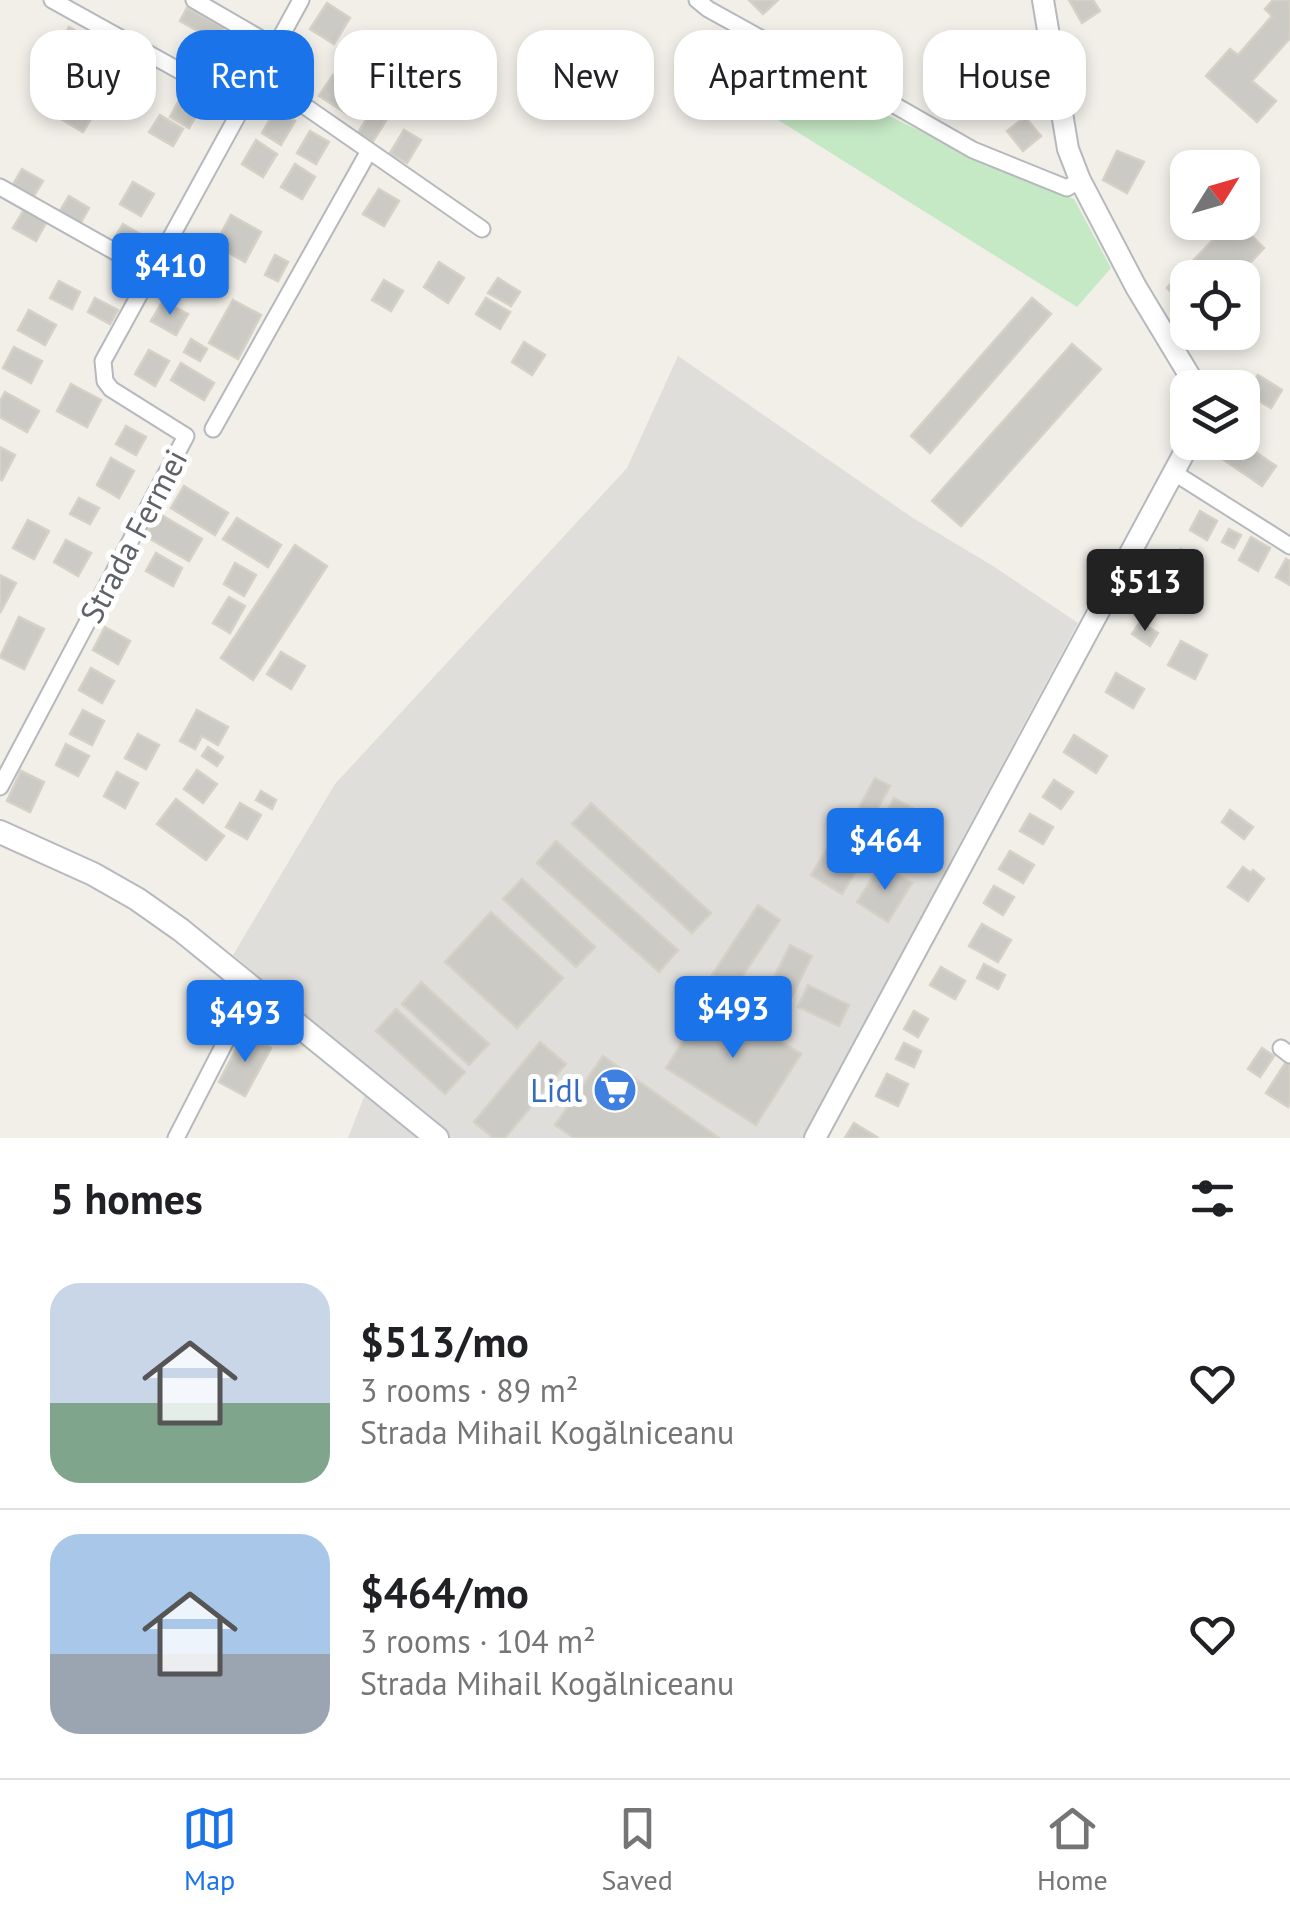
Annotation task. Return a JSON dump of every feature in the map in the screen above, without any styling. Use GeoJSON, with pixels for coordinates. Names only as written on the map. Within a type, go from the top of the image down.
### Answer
{"type":"FeatureCollection","features":[{"type":"Feature","properties":{"kind":"main road"},"geometry":{"type":"LineString","coordinates":[[0,832],[93,874],[181,930],[436,1138]]}},
{"type":"Feature","properties":{"kind":"street"},"geometry":{"type":"LineString","coordinates":[[52,0],[176,69]]}},
{"type":"Feature","properties":{"kind":"street"},"geometry":{"type":"LineString","coordinates":[[194,0],[246,30]]}},
{"type":"Feature","properties":{"kind":"street","name":"Strada Fermei"},"geometry":{"type":"LineString","coordinates":[[284,30],[301,0]]}},
{"type":"Feature","properties":{"kind":"street"},"geometry":{"type":"LineString","coordinates":[[1043,0],[1068,148],[1080,180],[1136,287],[1186,370]]}},
{"type":"Feature","properties":{"kind":"street"},"geometry":{"type":"LineString","coordinates":[[702,4],[811,66],[874,94],[974,150],[1066,188],[1080,180]]}},
{"type":"Feature","properties":{"kind":"street"},"geometry":{"type":"LineString","coordinates":[[314,113],[482,229]]}},
{"type":"Feature","properties":{"kind":"street","name":"Strada Fermei"},"geometry":{"type":"LineString","coordinates":[[0,787],[186,436],[111,389],[102,370],[103,361],[234,120]]}},
{"type":"Feature","properties":{"kind":"street"},"geometry":{"type":"LineString","coordinates":[[213,429],[369,151]]}},
{"type":"Feature","properties":{"kind":"street"},"geometry":{"type":"LineString","coordinates":[[0,187],[152,272]]}},
{"type":"Feature","properties":{"kind":"street"},"geometry":{"type":"LineString","coordinates":[[815,1138],[1180,460]]}},
{"type":"Feature","properties":{"kind":"street"},"geometry":{"type":"LineString","coordinates":[[1173,472],[1290,546]]}},
{"type":"Feature","properties":{"kind":"street"},"geometry":{"type":"LineString","coordinates":[[176,1138],[253,988]]}},
{"type":"Feature","properties":{"kind":"shaded area"},"geometry":{"type":"Polygon","coordinates":[[[678,356],[913,518],[1078,623],[807,1138],[348,1138],[373,1074],[233,955],[335,784],[627,468],[678,356]]]}},
{"type":"Feature","properties":{"kind":"green space"},"geometry":{"type":"Polygon","coordinates":[[[778,120],[897,120],[1074,199],[1111,268],[1077,307],[778,120]]]}},
{"type":"Feature","properties":{"kind":"building"},"geometry":{"type":"Polygon","coordinates":[[[749,0],[778,0],[763,14],[749,0]]]}},
{"type":"Feature","properties":{"kind":"building"},"geometry":{"type":"Polygon","coordinates":[[[1069,0],[1093,0],[1100,11],[1082,23],[1069,0]]]}},
{"type":"Feature","properties":{"kind":"building"},"geometry":{"type":"Polygon","coordinates":[[[1273,0],[1290,0],[1290,38],[1252,81],[1276,101],[1257,122],[1206,76],[1230,49],[1238,55],[1272,16],[1265,9],[1273,0]]]}},
{"type":"Feature","properties":{"kind":"building"},"geometry":{"type":"Polygon","coordinates":[[[327,3],[350,18],[343,30],[334,30],[334,44],[310,29],[327,3]]]}},
{"type":"Feature","properties":{"kind":"building"},"geometry":{"type":"Polygon","coordinates":[[[187,8],[224,28],[196,30],[180,21],[187,8]]]}},
{"type":"Feature","properties":{"kind":"building"},"geometry":{"type":"Polygon","coordinates":[[[333,75],[334,76],[334,105],[319,96],[333,75]]]}},
{"type":"Feature","properties":{"kind":"building"},"geometry":{"type":"Polygon","coordinates":[[[176,106],[176,120],[194,120],[189,128],[170,117],[176,106]]]}},
{"type":"Feature","properties":{"kind":"building"},"geometry":{"type":"Polygon","coordinates":[[[160,115],[183,129],[173,146],[149,132],[160,115]]]}},
{"type":"Feature","properties":{"kind":"building"},"geometry":{"type":"Polygon","coordinates":[[[63,120],[90,120],[83,132],[63,120]]]}},
{"type":"Feature","properties":{"kind":"building"},"geometry":{"type":"Polygon","coordinates":[[[270,120],[295,121],[281,145],[262,133],[270,120]]]}},
{"type":"Feature","properties":{"kind":"building"},"geometry":{"type":"Polygon","coordinates":[[[366,120],[386,120],[372,143],[358,133],[366,120]]]}},
{"type":"Feature","properties":{"kind":"building"},"geometry":{"type":"Polygon","coordinates":[[[1021,120],[1028,120],[1041,136],[1023,151],[1007,131],[1021,120]]]}},
{"type":"Feature","properties":{"kind":"building"},"geometry":{"type":"Polygon","coordinates":[[[404,130],[421,140],[407,163],[390,153],[404,130]]]}},
{"type":"Feature","properties":{"kind":"building"},"geometry":{"type":"Polygon","coordinates":[[[310,131],[329,142],[316,164],[297,153],[310,131]]]}},
{"type":"Feature","properties":{"kind":"building"},"geometry":{"type":"Polygon","coordinates":[[[256,140],[277,154],[263,177],[242,164],[256,140]]]}},
{"type":"Feature","properties":{"kind":"building"},"geometry":{"type":"Polygon","coordinates":[[[1117,151],[1144,162],[1127,193],[1103,180],[1117,151]]]}},
{"type":"Feature","properties":{"kind":"building"},"geometry":{"type":"Polygon","coordinates":[[[295,164],[315,177],[302,199],[281,187],[295,164]]]}},
{"type":"Feature","properties":{"kind":"building"},"geometry":{"type":"Polygon","coordinates":[[[22,169],[43,181],[32,199],[12,186],[22,169]]]}},
{"type":"Feature","properties":{"kind":"building"},"geometry":{"type":"Polygon","coordinates":[[[133,182],[154,194],[141,216],[120,204],[133,182]]]}},
{"type":"Feature","properties":{"kind":"building"},"geometry":{"type":"Polygon","coordinates":[[[379,189],[399,201],[384,226],[363,214],[379,189]]]}},
{"type":"Feature","properties":{"kind":"building"},"geometry":{"type":"Polygon","coordinates":[[[69,196],[89,208],[79,226],[58,214],[69,196]]]}},
{"type":"Feature","properties":{"kind":"building"},"geometry":{"type":"Polygon","coordinates":[[[25,208],[47,221],[36,241],[13,228],[25,208]]]}},
{"type":"Feature","properties":{"kind":"building"},"geometry":{"type":"Polygon","coordinates":[[[231,215],[261,232],[245,262],[215,245],[231,215]]]}},
{"type":"Feature","properties":{"kind":"building"},"geometry":{"type":"Polygon","coordinates":[[[123,224],[143,236],[133,254],[112,242],[123,224]]]}},
{"type":"Feature","properties":{"kind":"building"},"geometry":{"type":"Polygon","coordinates":[[[1213,240],[1256,240],[1264,248],[1253,260],[1194,260],[1213,240]]]}},
{"type":"Feature","properties":{"kind":"building"},"geometry":{"type":"Polygon","coordinates":[[[190,244],[216,258],[200,290],[174,276],[190,244]]]}},
{"type":"Feature","properties":{"kind":"building"},"geometry":{"type":"Polygon","coordinates":[[[275,255],[288,262],[278,281],[265,275],[275,255]]]}},
{"type":"Feature","properties":{"kind":"building"},"geometry":{"type":"Polygon","coordinates":[[[439,262],[464,278],[448,303],[424,287],[439,262]]]}},
{"type":"Feature","properties":{"kind":"building"},"geometry":{"type":"Polygon","coordinates":[[[498,278],[520,292],[511,306],[488,293],[498,278]]]}},
{"type":"Feature","properties":{"kind":"building"},"geometry":{"type":"Polygon","coordinates":[[[384,280],[403,291],[391,311],[372,300],[384,280]]]}},
{"type":"Feature","properties":{"kind":"building"},"geometry":{"type":"Polygon","coordinates":[[[59,281],[80,292],[72,309],[50,298],[59,281]]]}},
{"type":"Feature","properties":{"kind":"building"},"geometry":{"type":"Polygon","coordinates":[[[95,298],[118,310],[110,324],[88,312],[95,298]]]}},
{"type":"Feature","properties":{"kind":"building"},"geometry":{"type":"Polygon","coordinates":[[[486,298],[510,312],[500,329],[476,314],[486,298]]]}},
{"type":"Feature","properties":{"kind":"building"},"geometry":{"type":"Polygon","coordinates":[[[1032,298],[1051,314],[930,453],[911,436],[1032,298]]]}},
{"type":"Feature","properties":{"kind":"building"},"geometry":{"type":"Polygon","coordinates":[[[233,300],[261,315],[238,359],[209,343],[233,300]]]}},
{"type":"Feature","properties":{"kind":"building"},"geometry":{"type":"Polygon","coordinates":[[[163,301],[188,314],[176,335],[151,321],[163,301]]]}},
{"type":"Feature","properties":{"kind":"building"},"geometry":{"type":"Polygon","coordinates":[[[29,310],[56,325],[45,345],[18,330],[29,310]]]}},
{"type":"Feature","properties":{"kind":"building"},"geometry":{"type":"Polygon","coordinates":[[[191,339],[207,349],[200,361],[184,352],[191,339]]]}},
{"type":"Feature","properties":{"kind":"building"},"geometry":{"type":"Polygon","coordinates":[[[524,342],[545,355],[532,375],[512,362],[524,342]]]}},
{"type":"Feature","properties":{"kind":"building"},"geometry":{"type":"Polygon","coordinates":[[[1072,344],[1101,369],[961,526],[932,501],[1072,344]]]}},
{"type":"Feature","properties":{"kind":"building"},"geometry":{"type":"Polygon","coordinates":[[[14,347],[42,361],[31,383],[3,368],[14,347]]]}},
{"type":"Feature","properties":{"kind":"building"},"geometry":{"type":"Polygon","coordinates":[[[149,350],[169,361],[155,386],[135,374],[149,350]]]}},
{"type":"Feature","properties":{"kind":"building"},"geometry":{"type":"Polygon","coordinates":[[[181,363],[214,383],[204,400],[171,380],[181,363]]]}},
{"type":"Feature","properties":{"kind":"building"},"geometry":{"type":"Polygon","coordinates":[[[1260,376],[1282,390],[1271,408],[1260,401],[1260,376]]]}},
{"type":"Feature","properties":{"kind":"building"},"geometry":{"type":"Polygon","coordinates":[[[71,384],[101,400],[87,427],[57,411],[71,384]]]}},
{"type":"Feature","properties":{"kind":"building"},"geometry":{"type":"Polygon","coordinates":[[[5,392],[39,411],[27,432],[0,417],[0,401],[5,392]]]}},
{"type":"Feature","properties":{"kind":"building"},"geometry":{"type":"Polygon","coordinates":[[[126,426],[146,437],[136,455],[116,444],[126,426]]]}},
{"type":"Feature","properties":{"kind":"building"},"geometry":{"type":"Polygon","coordinates":[[[0,447],[15,455],[2,480],[0,479],[0,447]]]}},
{"type":"Feature","properties":{"kind":"building"},"geometry":{"type":"Polygon","coordinates":[[[1260,455],[1276,466],[1262,486],[1224,460],[1260,460],[1260,455]]]}},
{"type":"Feature","properties":{"kind":"building"},"geometry":{"type":"Polygon","coordinates":[[[111,458],[134,471],[119,498],[97,485],[111,458]]]}},
{"type":"Feature","properties":{"kind":"building"},"geometry":{"type":"Polygon","coordinates":[[[184,486],[228,513],[215,535],[171,508],[184,486]]]}},
{"type":"Feature","properties":{"kind":"building"},"geometry":{"type":"Polygon","coordinates":[[[79,498],[99,508],[90,524],[70,514],[79,498]]]}},
{"type":"Feature","properties":{"kind":"building"},"geometry":{"type":"Polygon","coordinates":[[[1200,511],[1217,521],[1207,540],[1190,530],[1200,511]]]}},
{"type":"Feature","properties":{"kind":"building"},"geometry":{"type":"Polygon","coordinates":[[[158,513],[202,539],[189,561],[145,536],[158,513]]]}},
{"type":"Feature","properties":{"kind":"building"},"geometry":{"type":"Polygon","coordinates":[[[237,518],[281,545],[268,567],[223,539],[237,518]]]}},
{"type":"Feature","properties":{"kind":"building"},"geometry":{"type":"Polygon","coordinates":[[[28,520],[49,531],[34,559],[13,548],[28,520]]]}},
{"type":"Feature","properties":{"kind":"building"},"geometry":{"type":"Polygon","coordinates":[[[1229,529],[1241,535],[1234,548],[1222,542],[1229,529]]]}},
{"type":"Feature","properties":{"kind":"building"},"geometry":{"type":"Polygon","coordinates":[[[1251,537],[1270,548],[1258,571],[1239,560],[1251,537]]]}},
{"type":"Feature","properties":{"kind":"building"},"geometry":{"type":"Polygon","coordinates":[[[66,540],[91,553],[78,576],[54,562],[66,540]]]}},
{"type":"Feature","properties":{"kind":"building"},"geometry":{"type":"Polygon","coordinates":[[[295,545],[327,566],[253,680],[221,658],[295,545]]]}},
{"type":"Feature","properties":{"kind":"building"},"geometry":{"type":"Polygon","coordinates":[[[1181,549],[1197,558],[1186,578],[1170,569],[1181,549]]]}},
{"type":"Feature","properties":{"kind":"building"},"geometry":{"type":"Polygon","coordinates":[[[156,553],[182,568],[173,586],[146,571],[156,553]]]}},
{"type":"Feature","properties":{"kind":"building"},"geometry":{"type":"Polygon","coordinates":[[[1286,559],[1290,561],[1290,585],[1276,577],[1286,559]]]}},
{"type":"Feature","properties":{"kind":"building"},"geometry":{"type":"Polygon","coordinates":[[[235,563],[256,575],[244,596],[224,584],[235,563]]]}},
{"type":"Feature","properties":{"kind":"building"},"geometry":{"type":"Polygon","coordinates":[[[0,575],[16,583],[0,613],[0,575]]]}},
{"type":"Feature","properties":{"kind":"building"},"geometry":{"type":"Polygon","coordinates":[[[1160,582],[1176,591],[1165,612],[1149,603],[1160,582]]]}},
{"type":"Feature","properties":{"kind":"building"},"geometry":{"type":"Polygon","coordinates":[[[229,597],[245,606],[230,633],[213,623],[229,597]]]}},
{"type":"Feature","properties":{"kind":"building"},"geometry":{"type":"Polygon","coordinates":[[[19,617],[44,629],[24,669],[0,657],[19,617]]]}},
{"type":"Feature","properties":{"kind":"building"},"geometry":{"type":"Polygon","coordinates":[[[1140,622],[1158,633],[1150,646],[1132,634],[1140,622]]]}},
{"type":"Feature","properties":{"kind":"building"},"geometry":{"type":"Polygon","coordinates":[[[105,627],[130,641],[118,664],[93,650],[105,627]]]}},
{"type":"Feature","properties":{"kind":"building"},"geometry":{"type":"Polygon","coordinates":[[[1181,641],[1207,655],[1195,679],[1168,665],[1181,641]]]}},
{"type":"Feature","properties":{"kind":"building"},"geometry":{"type":"Polygon","coordinates":[[[281,652],[305,666],[291,689],[267,674],[281,652]]]}},
{"type":"Feature","properties":{"kind":"building"},"geometry":{"type":"Polygon","coordinates":[[[91,668],[114,681],[102,703],[79,690],[91,668]]]}},
{"type":"Feature","properties":{"kind":"building"},"geometry":{"type":"Polygon","coordinates":[[[1116,673],[1144,689],[1133,708],[1106,692],[1116,673]]]}},
{"type":"Feature","properties":{"kind":"building"},"geometry":{"type":"Polygon","coordinates":[[[83,710],[104,721],[92,745],[70,734],[83,710]]]}},
{"type":"Feature","properties":{"kind":"building"},"geometry":{"type":"Polygon","coordinates":[[[197,710],[228,727],[218,745],[202,736],[195,749],[180,741],[197,710]]]}},
{"type":"Feature","properties":{"kind":"building"},"geometry":{"type":"Polygon","coordinates":[[[138,734],[159,745],[146,769],[125,758],[138,734]]]}},
{"type":"Feature","properties":{"kind":"building"},"geometry":{"type":"Polygon","coordinates":[[[1074,735],[1107,756],[1096,773],[1064,752],[1074,735]]]}},
{"type":"Feature","properties":{"kind":"building"},"geometry":{"type":"Polygon","coordinates":[[[66,744],[89,756],[78,776],[56,765],[66,744]]]}},
{"type":"Feature","properties":{"kind":"building"},"geometry":{"type":"Polygon","coordinates":[[[208,747],[223,757],[217,766],[202,756],[208,747]]]}},
{"type":"Feature","properties":{"kind":"building"},"geometry":{"type":"Polygon","coordinates":[[[197,770],[217,784],[203,803],[184,789],[197,770]]]}},
{"type":"Feature","properties":{"kind":"building"},"geometry":{"type":"Polygon","coordinates":[[[21,771],[44,782],[30,812],[7,801],[21,771]]]}},
{"type":"Feature","properties":{"kind":"building"},"geometry":{"type":"Polygon","coordinates":[[[117,772],[138,783],[125,808],[104,796],[117,772]]]}},
{"type":"Feature","properties":{"kind":"building"},"geometry":{"type":"Polygon","coordinates":[[[875,778],[890,786],[868,827],[853,819],[875,778]]]}},
{"type":"Feature","properties":{"kind":"building"},"geometry":{"type":"Polygon","coordinates":[[[1054,780],[1073,792],[1061,809],[1043,797],[1054,780]]]}},
{"type":"Feature","properties":{"kind":"building"},"geometry":{"type":"Polygon","coordinates":[[[261,791],[276,800],[272,809],[256,800],[261,791]]]}},
{"type":"Feature","properties":{"kind":"building"},"geometry":{"type":"Polygon","coordinates":[[[894,798],[941,823],[922,860],[875,835],[894,798]]]}},
{"type":"Feature","properties":{"kind":"building"},"geometry":{"type":"Polygon","coordinates":[[[176,799],[224,836],[206,860],[157,824],[176,799]]]}},
{"type":"Feature","properties":{"kind":"building"},"geometry":{"type":"Polygon","coordinates":[[[240,803],[261,815],[247,839],[226,827],[240,803]]]}},
{"type":"Feature","properties":{"kind":"building"},"geometry":{"type":"Polygon","coordinates":[[[591,803],[711,913],[692,933],[572,824],[591,803]]]}},
{"type":"Feature","properties":{"kind":"building"},"geometry":{"type":"Polygon","coordinates":[[[1230,810],[1253,827],[1244,839],[1222,822],[1230,810]]]}},
{"type":"Feature","properties":{"kind":"building"},"geometry":{"type":"Polygon","coordinates":[[[1030,814],[1053,827],[1043,844],[1020,831],[1030,814]]]}},
{"type":"Feature","properties":{"kind":"building"},"geometry":{"type":"Polygon","coordinates":[[[835,836],[866,855],[842,894],[811,875],[835,836]]]}},
{"type":"Feature","properties":{"kind":"building"},"geometry":{"type":"Polygon","coordinates":[[[556,841],[678,950],[659,972],[537,863],[556,841]]]}},
{"type":"Feature","properties":{"kind":"building"},"geometry":{"type":"Polygon","coordinates":[[[1010,851],[1034,865],[1023,883],[999,869],[1010,851]]]}},
{"type":"Feature","properties":{"kind":"building"},"geometry":{"type":"Polygon","coordinates":[[[881,864],[912,883],[888,922],[857,902],[881,864]]]}},
{"type":"Feature","properties":{"kind":"building"},"geometry":{"type":"Polygon","coordinates":[[[1243,867],[1264,879],[1248,901],[1228,887],[1243,867]]]}},
{"type":"Feature","properties":{"kind":"building"},"geometry":{"type":"Polygon","coordinates":[[[522,879],[595,947],[576,967],[503,899],[522,879]]]}},
{"type":"Feature","properties":{"kind":"building"},"geometry":{"type":"Polygon","coordinates":[[[994,886],[1014,897],[1003,915],[984,903],[994,886]]]}},
{"type":"Feature","properties":{"kind":"building"},"geometry":{"type":"Polygon","coordinates":[[[758,905],[780,920],[734,989],[712,975],[758,905]]]}},
{"type":"Feature","properties":{"kind":"building"},"geometry":{"type":"Polygon","coordinates":[[[491,912],[563,978],[517,1028],[445,962],[491,912]]]}},
{"type":"Feature","properties":{"kind":"building"},"geometry":{"type":"Polygon","coordinates":[[[982,924],[1011,940],[998,962],[969,946],[982,924]]]}},
{"type":"Feature","properties":{"kind":"building"},"geometry":{"type":"Polygon","coordinates":[[[790,945],[812,956],[781,1019],[759,1008],[790,945]]]}},
{"type":"Feature","properties":{"kind":"building"},"geometry":{"type":"Polygon","coordinates":[[[984,964],[1005,975],[998,989],[977,978],[984,964]]]}},
{"type":"Feature","properties":{"kind":"building"},"geometry":{"type":"Polygon","coordinates":[[[941,967],[965,981],[955,999],[930,985],[941,967]]]}},
{"type":"Feature","properties":{"kind":"building"},"geometry":{"type":"Polygon","coordinates":[[[421,982],[489,1044],[469,1065],[402,1004],[421,982]]]}},
{"type":"Feature","properties":{"kind":"building"},"geometry":{"type":"Polygon","coordinates":[[[808,985],[849,1005],[839,1026],[798,1007],[808,985]]]}},
{"type":"Feature","properties":{"kind":"building"},"geometry":{"type":"Polygon","coordinates":[[[710,997],[801,1054],[756,1125],[666,1068],[710,997]]]}},
{"type":"Feature","properties":{"kind":"building"},"geometry":{"type":"Polygon","coordinates":[[[396,1009],[465,1072],[445,1094],[376,1031],[396,1009]]]}},
{"type":"Feature","properties":{"kind":"building"},"geometry":{"type":"Polygon","coordinates":[[[914,1011],[928,1019],[918,1037],[904,1029],[914,1011]]]}},
{"type":"Feature","properties":{"kind":"building"},"geometry":{"type":"Polygon","coordinates":[[[244,1034],[271,1048],[245,1096],[219,1082],[244,1034]]]}},
{"type":"Feature","properties":{"kind":"building"},"geometry":{"type":"Polygon","coordinates":[[[540,1042],[566,1064],[505,1138],[493,1138],[474,1122],[540,1042]]]}},
{"type":"Feature","properties":{"kind":"building"},"geometry":{"type":"Polygon","coordinates":[[[904,1043],[921,1051],[914,1067],[896,1059],[904,1043]]]}},
{"type":"Feature","properties":{"kind":"building"},"geometry":{"type":"Polygon","coordinates":[[[1262,1048],[1274,1056],[1260,1077],[1248,1069],[1262,1048]]]}},
{"type":"Feature","properties":{"kind":"building","name":"Lidl"},"geometry":{"type":"Polygon","coordinates":[[[603,1056],[719,1138],[574,1138],[555,1125],[603,1056]]]}},
{"type":"Feature","properties":{"kind":"building"},"geometry":{"type":"Polygon","coordinates":[[[1286,1062],[1290,1065],[1288,1107],[1266,1093],[1286,1062]]]}},
{"type":"Feature","properties":{"kind":"building"},"geometry":{"type":"Polygon","coordinates":[[[887,1074],[908,1084],[898,1106],[876,1096],[887,1074]]]}},
{"type":"Feature","properties":{"kind":"building"},"geometry":{"type":"Polygon","coordinates":[[[854,1123],[877,1137],[845,1138],[854,1123]]]}},
{"type":"Feature","properties":{"kind":"place","name":"Lidl"},"geometry":{"type":"Point","coordinates":[615,1090]}}]}
